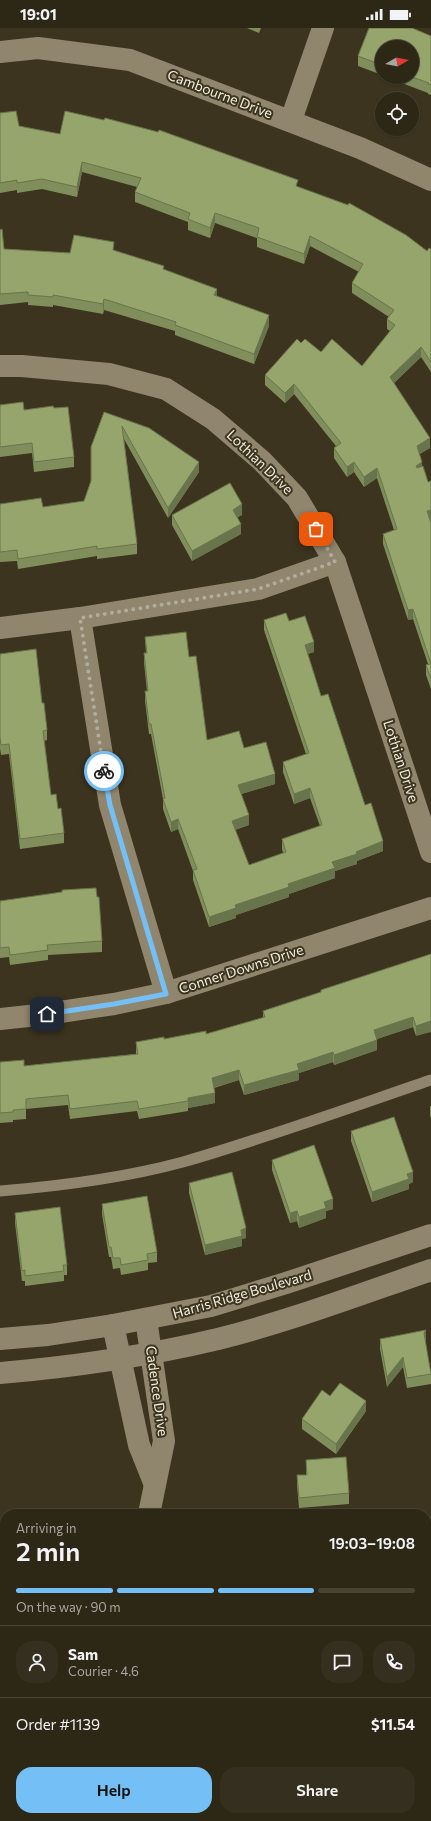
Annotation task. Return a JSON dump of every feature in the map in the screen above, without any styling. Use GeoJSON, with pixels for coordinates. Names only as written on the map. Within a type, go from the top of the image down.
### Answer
{"type":"FeatureCollection","features":[{"type":"Feature","properties":{"kind":"street"},"geometry":{"type":"LineString","coordinates":[[291,120],[323,28]]}},
{"type":"Feature","properties":{"kind":"street","name":"Cambourne Drive"},"geometry":{"type":"LineString","coordinates":[[0,52],[38,48],[130,60],[291,120],[360,148],[431,180]]}},
{"type":"Feature","properties":{"kind":"street","name":"Lothian Drive"},"geometry":{"type":"LineString","coordinates":[[0,366],[22,366],[109,374],[166,389],[213,418],[262,460],[297,498],[335,562],[431,852]]}},
{"type":"Feature","properties":{"kind":"street"},"geometry":{"type":"LineString","coordinates":[[0,628],[80,618],[258,589],[335,562]]}},
{"type":"Feature","properties":{"kind":"street"},"geometry":{"type":"LineString","coordinates":[[80,618],[110,805],[166,994]]}},
{"type":"Feature","properties":{"kind":"street","name":"Conner Downs Drive"},"geometry":{"type":"LineString","coordinates":[[0,1019],[114,1004],[166,994],[431,908]]}},
{"type":"Feature","properties":{"kind":"street","name":"Harris Ridge Boulevard"},"geometry":{"type":"LineString","coordinates":[[0,1339],[48,1335],[146,1320],[211,1306],[286,1283],[431,1234]]}},
{"type":"Feature","properties":{"kind":"street"},"geometry":{"type":"LineString","coordinates":[[0,1373],[52,1369],[152,1353],[219,1338],[296,1315],[431,1270]]}},
{"type":"Feature","properties":{"kind":"street","name":"Cadence Drive"},"geometry":{"type":"LineString","coordinates":[[146,1320],[164,1441],[150,1509]]}},
{"type":"Feature","properties":{"kind":"street","name":"Cadence Drive"},"geometry":{"type":"LineString","coordinates":[[113,1325],[139,1445],[155,1485]]}},
{"type":"Feature","properties":{"kind":"lane"},"geometry":{"type":"LineString","coordinates":[[0,1191],[114,1177],[182,1162],[431,1080]]}},
{"type":"Feature","properties":{"kind":"building"},"geometry":{"type":"Polygon","coordinates":[[[369,28],[412,28],[431,36],[431,85],[419,79],[419,40],[375,40],[375,62],[358,56],[369,28]]]}},
{"type":"Feature","properties":{"kind":"building"},"geometry":{"type":"Polygon","coordinates":[[[16,111],[19,126],[60,134],[65,111],[104,120],[105,118],[158,132],[159,130],[298,180],[296,186],[348,205],[349,203],[406,235],[427,251],[429,248],[431,249],[431,362],[421,347],[390,377],[430,438],[417,446],[422,462],[416,466],[417,468],[423,466],[428,482],[431,481],[431,510],[427,511],[431,523],[431,664],[413,609],[408,610],[383,534],[397,529],[377,468],[364,477],[354,462],[347,467],[334,448],[341,443],[294,384],[285,393],[265,375],[297,339],[301,343],[305,339],[321,352],[332,339],[362,366],[395,325],[387,319],[394,310],[352,283],[363,264],[310,236],[304,254],[257,237],[259,228],[215,213],[210,228],[188,219],[190,213],[135,192],[141,178],[82,162],[77,187],[42,179],[17,183],[17,180],[0,183],[0,113],[16,111]]]}},
{"type":"Feature","properties":{"kind":"building"},"geometry":{"type":"Polygon","coordinates":[[[2,229],[4,249],[70,253],[74,235],[114,242],[113,250],[164,266],[163,269],[217,289],[214,295],[269,315],[254,354],[175,325],[176,322],[104,299],[103,304],[53,295],[53,297],[28,295],[28,292],[0,294],[0,230],[2,229]]]}},
{"type":"Feature","properties":{"kind":"building"},"geometry":{"type":"Polygon","coordinates":[[[23,402],[24,410],[53,406],[54,408],[68,407],[74,457],[34,462],[32,443],[0,447],[0,405],[23,402]]]}},
{"type":"Feature","properties":{"kind":"building"},"geometry":{"type":"Polygon","coordinates":[[[104,412],[149,428],[199,462],[168,508],[122,426],[137,544],[97,549],[97,546],[18,559],[17,550],[0,552],[0,504],[41,498],[43,507],[84,501],[91,481],[91,447],[104,412]]]}},
{"type":"Feature","properties":{"kind":"building"},"geometry":{"type":"Polygon","coordinates":[[[230,483],[242,504],[233,510],[241,524],[192,551],[172,515],[230,483]]]}},
{"type":"Feature","properties":{"kind":"building"},"geometry":{"type":"Polygon","coordinates":[[[286,613],[289,621],[305,616],[314,642],[305,645],[321,696],[328,694],[365,805],[371,803],[383,841],[356,852],[357,854],[332,862],[335,868],[288,884],[289,887],[235,905],[236,908],[209,917],[193,870],[197,869],[178,819],[171,822],[163,799],[165,798],[151,724],[149,724],[145,691],[148,691],[144,653],[147,653],[145,637],[186,632],[189,657],[196,656],[207,740],[239,731],[244,748],[266,742],[275,774],[238,785],[249,815],[232,821],[249,865],[286,852],[282,839],[322,825],[310,788],[294,794],[283,762],[309,753],[264,620],[286,613]]]}},
{"type":"Feature","properties":{"kind":"building"},"geometry":{"type":"Polygon","coordinates":[[[36,649],[42,703],[44,703],[47,730],[43,731],[51,795],[56,794],[58,809],[61,808],[64,833],[20,839],[9,744],[1,745],[0,737],[0,654],[36,649]]]}},
{"type":"Feature","properties":{"kind":"building"},"geometry":{"type":"Polygon","coordinates":[[[431,664],[431,679],[426,665],[431,664]]]}},
{"type":"Feature","properties":{"kind":"building"},"geometry":{"type":"Polygon","coordinates":[[[96,888],[97,897],[99,897],[102,941],[47,945],[48,950],[10,955],[9,947],[0,948],[0,901],[62,892],[62,890],[96,888]]]}},
{"type":"Feature","properties":{"kind":"building"},"geometry":{"type":"Polygon","coordinates":[[[431,954],[431,1021],[416,1026],[413,1017],[374,1030],[377,1040],[334,1055],[333,1052],[297,1064],[299,1070],[244,1085],[239,1070],[212,1078],[215,1093],[188,1098],[188,1101],[139,1109],[137,1101],[70,1109],[68,1095],[26,1099],[26,1109],[0,1113],[0,1062],[24,1060],[24,1066],[138,1054],[136,1042],[164,1037],[164,1039],[206,1031],[206,1034],[265,1017],[263,1011],[321,992],[321,990],[431,954]]]}},
{"type":"Feature","properties":{"kind":"building"},"geometry":{"type":"Polygon","coordinates":[[[394,1117],[413,1172],[407,1174],[409,1179],[372,1192],[351,1131],[394,1117]]]}},
{"type":"Feature","properties":{"kind":"building"},"geometry":{"type":"Polygon","coordinates":[[[314,1145],[333,1199],[324,1202],[326,1208],[299,1217],[297,1211],[290,1213],[272,1160],[314,1145]]]}},
{"type":"Feature","properties":{"kind":"building"},"geometry":{"type":"Polygon","coordinates":[[[232,1172],[246,1228],[241,1230],[242,1236],[205,1245],[189,1183],[232,1172]]]}},
{"type":"Feature","properties":{"kind":"building"},"geometry":{"type":"Polygon","coordinates":[[[147,1196],[157,1252],[147,1254],[148,1260],[121,1265],[120,1258],[113,1258],[111,1247],[109,1247],[102,1204],[147,1196]]]}},
{"type":"Feature","properties":{"kind":"building"},"geometry":{"type":"Polygon","coordinates":[[[60,1207],[67,1265],[63,1265],[64,1271],[25,1276],[25,1270],[22,1271],[15,1213],[60,1207]]]}},
{"type":"Feature","properties":{"kind":"building"},"geometry":{"type":"Polygon","coordinates":[[[426,1330],[424,1333],[431,1374],[407,1378],[403,1357],[387,1377],[380,1339],[426,1330]]]}},
{"type":"Feature","properties":{"kind":"building"},"geometry":{"type":"Polygon","coordinates":[[[340,1383],[366,1401],[336,1444],[302,1419],[322,1390],[330,1396],[340,1383]]]}},
{"type":"Feature","properties":{"kind":"building"},"geometry":{"type":"Polygon","coordinates":[[[346,1457],[349,1493],[299,1498],[297,1475],[307,1475],[306,1460],[346,1457]]]}},
{"type":"Feature","properties":{"kind":"way so far"},"geometry":{"type":"LineString","coordinates":[[104,771],[80,618],[258,589],[335,562],[316,529]]}},
{"type":"Feature","properties":{"kind":"route"},"geometry":{"type":"LineString","coordinates":[[47,1014],[114,1004],[166,994],[110,805],[104,771]]}}]}
